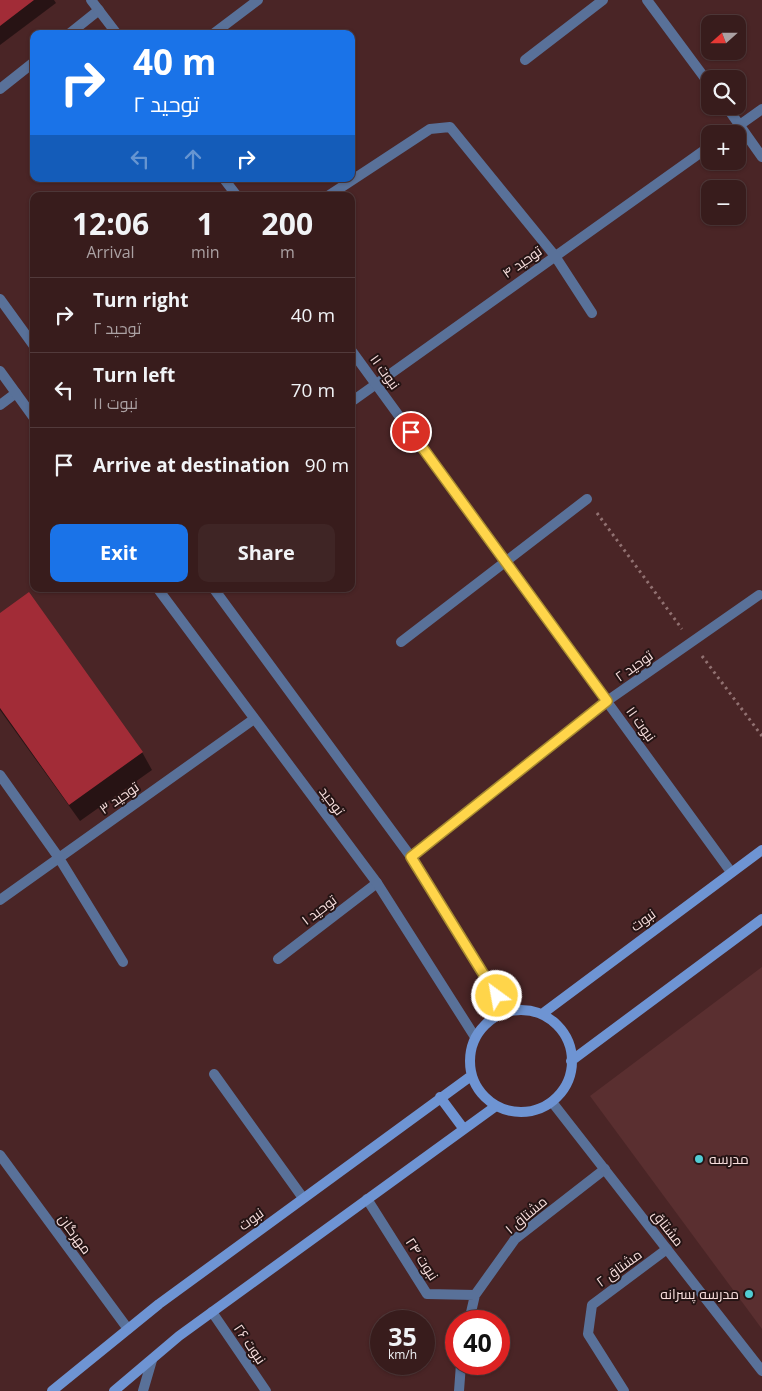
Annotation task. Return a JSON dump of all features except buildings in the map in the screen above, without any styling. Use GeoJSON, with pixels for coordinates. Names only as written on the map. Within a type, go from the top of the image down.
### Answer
{"type":"FeatureCollection","features":[{"type":"Feature","properties":{"kind":"main road","name":"نبوت"},"geometry":{"type":"LineString","coordinates":[[542,1014],[762,850]]}},
{"type":"Feature","properties":{"kind":"main road"},"geometry":{"type":"LineString","coordinates":[[572,1061],[762,919]]}},
{"type":"Feature","properties":{"kind":"main road"},"geometry":{"type":"LineString","coordinates":[[527,1009],[542,1014],[562,1030],[571,1048],[572,1068],[566,1087],[552,1102],[535,1111],[515,1113],[496,1106],[480,1093],[471,1076],[469,1056],[475,1037],[488,1020],[506,1011],[527,1009]]}},
{"type":"Feature","properties":{"kind":"main road","name":"نبوت"},"geometry":{"type":"LineString","coordinates":[[52,1391],[159,1304],[471,1076]]}},
{"type":"Feature","properties":{"kind":"main road"},"geometry":{"type":"LineString","coordinates":[[440,1097],[464,1128]]}},
{"type":"Feature","properties":{"kind":"main road"},"geometry":{"type":"LineString","coordinates":[[114,1391],[212,1312],[496,1106]]}},
{"type":"Feature","properties":{"kind":"street"},"geometry":{"type":"LineString","coordinates":[[91,0],[113,30]]}},
{"type":"Feature","properties":{"kind":"street"},"geometry":{"type":"LineString","coordinates":[[218,30],[258,0]]}},
{"type":"Feature","properties":{"kind":"street"},"geometry":{"type":"LineString","coordinates":[[525,60],[603,0]]}},
{"type":"Feature","properties":{"kind":"street"},"geometry":{"type":"LineString","coordinates":[[647,0],[701,73]]}},
{"type":"Feature","properties":{"kind":"street"},"geometry":{"type":"LineString","coordinates":[[74,30],[99,10]]}},
{"type":"Feature","properties":{"kind":"street"},"geometry":{"type":"LineString","coordinates":[[0,89],[30,65]]}},
{"type":"Feature","properties":{"kind":"street"},"geometry":{"type":"LineString","coordinates":[[733,115],[740,125],[762,109]]}},
{"type":"Feature","properties":{"kind":"street"},"geometry":{"type":"LineString","coordinates":[[355,178],[430,129],[450,127],[555,256],[592,313]]}},
{"type":"Feature","properties":{"kind":"street"},"geometry":{"type":"LineString","coordinates":[[746,134],[762,157]]}},
{"type":"Feature","properties":{"kind":"street","name":"توحید ۴"},"geometry":{"type":"LineString","coordinates":[[355,399],[701,152]]}},
{"type":"Feature","properties":{"kind":"street"},"geometry":{"type":"LineString","coordinates":[[226,182],[234,192]]}},
{"type":"Feature","properties":{"kind":"street"},"geometry":{"type":"LineString","coordinates":[[334,192],[349,182]]}},
{"type":"Feature","properties":{"kind":"street"},"geometry":{"type":"LineString","coordinates":[[0,299],[30,340]]}},
{"type":"Feature","properties":{"kind":"street","name":"نبوت ۱۱"},"geometry":{"type":"LineString","coordinates":[[355,355],[731,872]]}},
{"type":"Feature","properties":{"kind":"street"},"geometry":{"type":"LineString","coordinates":[[0,371],[30,412]]}},
{"type":"Feature","properties":{"kind":"street"},"geometry":{"type":"LineString","coordinates":[[0,406],[16,393]]}},
{"type":"Feature","properties":{"kind":"street"},"geometry":{"type":"LineString","coordinates":[[401,642],[587,499]]}},
{"type":"Feature","properties":{"kind":"street","name":"توحید"},"geometry":{"type":"LineString","coordinates":[[160,592],[377,883],[475,1037]]}},
{"type":"Feature","properties":{"kind":"street"},"geometry":{"type":"LineString","coordinates":[[216,592],[411,857],[506,1011]]}},
{"type":"Feature","properties":{"kind":"street","name":"توحید ۲"},"geometry":{"type":"LineString","coordinates":[[411,857],[607,701],[759,595]]}},
{"type":"Feature","properties":{"kind":"street","name":"توحید ۳"},"geometry":{"type":"LineString","coordinates":[[0,900],[254,719]]}},
{"type":"Feature","properties":{"kind":"street"},"geometry":{"type":"LineString","coordinates":[[0,776],[59,858],[123,962]]}},
{"type":"Feature","properties":{"kind":"street","name":"توحید ۱"},"geometry":{"type":"LineString","coordinates":[[278,959],[377,883]]}},
{"type":"Feature","properties":{"kind":"street"},"geometry":{"type":"LineString","coordinates":[[214,1074],[303,1198]]}},
{"type":"Feature","properties":{"kind":"street","name":"مشتاق"},"geometry":{"type":"LineString","coordinates":[[552,1102],[762,1371]]}},
{"type":"Feature","properties":{"kind":"street","name":"مهرگان"},"geometry":{"type":"LineString","coordinates":[[2,1161],[128,1329]]}},
{"type":"Feature","properties":{"kind":"street","name":"مشتاق ۱"},"geometry":{"type":"LineString","coordinates":[[472,1310],[475,1295],[515,1239],[605,1170]]}},
{"type":"Feature","properties":{"kind":"street","name":"نبوت ۲۴"},"geometry":{"type":"LineString","coordinates":[[367,1199],[428,1294],[475,1295]]}},
{"type":"Feature","properties":{"kind":"street","name":"مشتاق ۲"},"geometry":{"type":"LineString","coordinates":[[620,1389],[588,1334],[592,1305],[667,1249]]}},
{"type":"Feature","properties":{"kind":"street","name":"نبوت ۲۶"},"geometry":{"type":"LineString","coordinates":[[212,1312],[266,1391]]}},
{"type":"Feature","properties":{"kind":"street"},"geometry":{"type":"LineString","coordinates":[[143,1391],[152,1360]]}},
{"type":"Feature","properties":{"kind":"street"},"geometry":{"type":"LineString","coordinates":[[458,1391],[460,1375]]}},
{"type":"Feature","properties":{"kind":"path"},"geometry":{"type":"LineString","coordinates":[[587,499],[762,736]]}},
{"type":"Feature","properties":{"kind":"shaded area","name":"مدرسه"},"geometry":{"type":"Polygon","coordinates":[[[762,967],[762,1329],[590,1096],[762,967]]]}},
{"type":"Feature","properties":{"kind":"place","name":"مدرسه"},"geometry":{"type":"Point","coordinates":[699,1159]}},
{"type":"Feature","properties":{"kind":"place","name":"مدرسه پسرانه"},"geometry":{"type":"Point","coordinates":[749,1294]}},
{"type":"Feature","properties":{"kind":"route"},"geometry":{"type":"LineString","coordinates":[[411,432],[607,701],[411,857],[497,996]]}}]}
